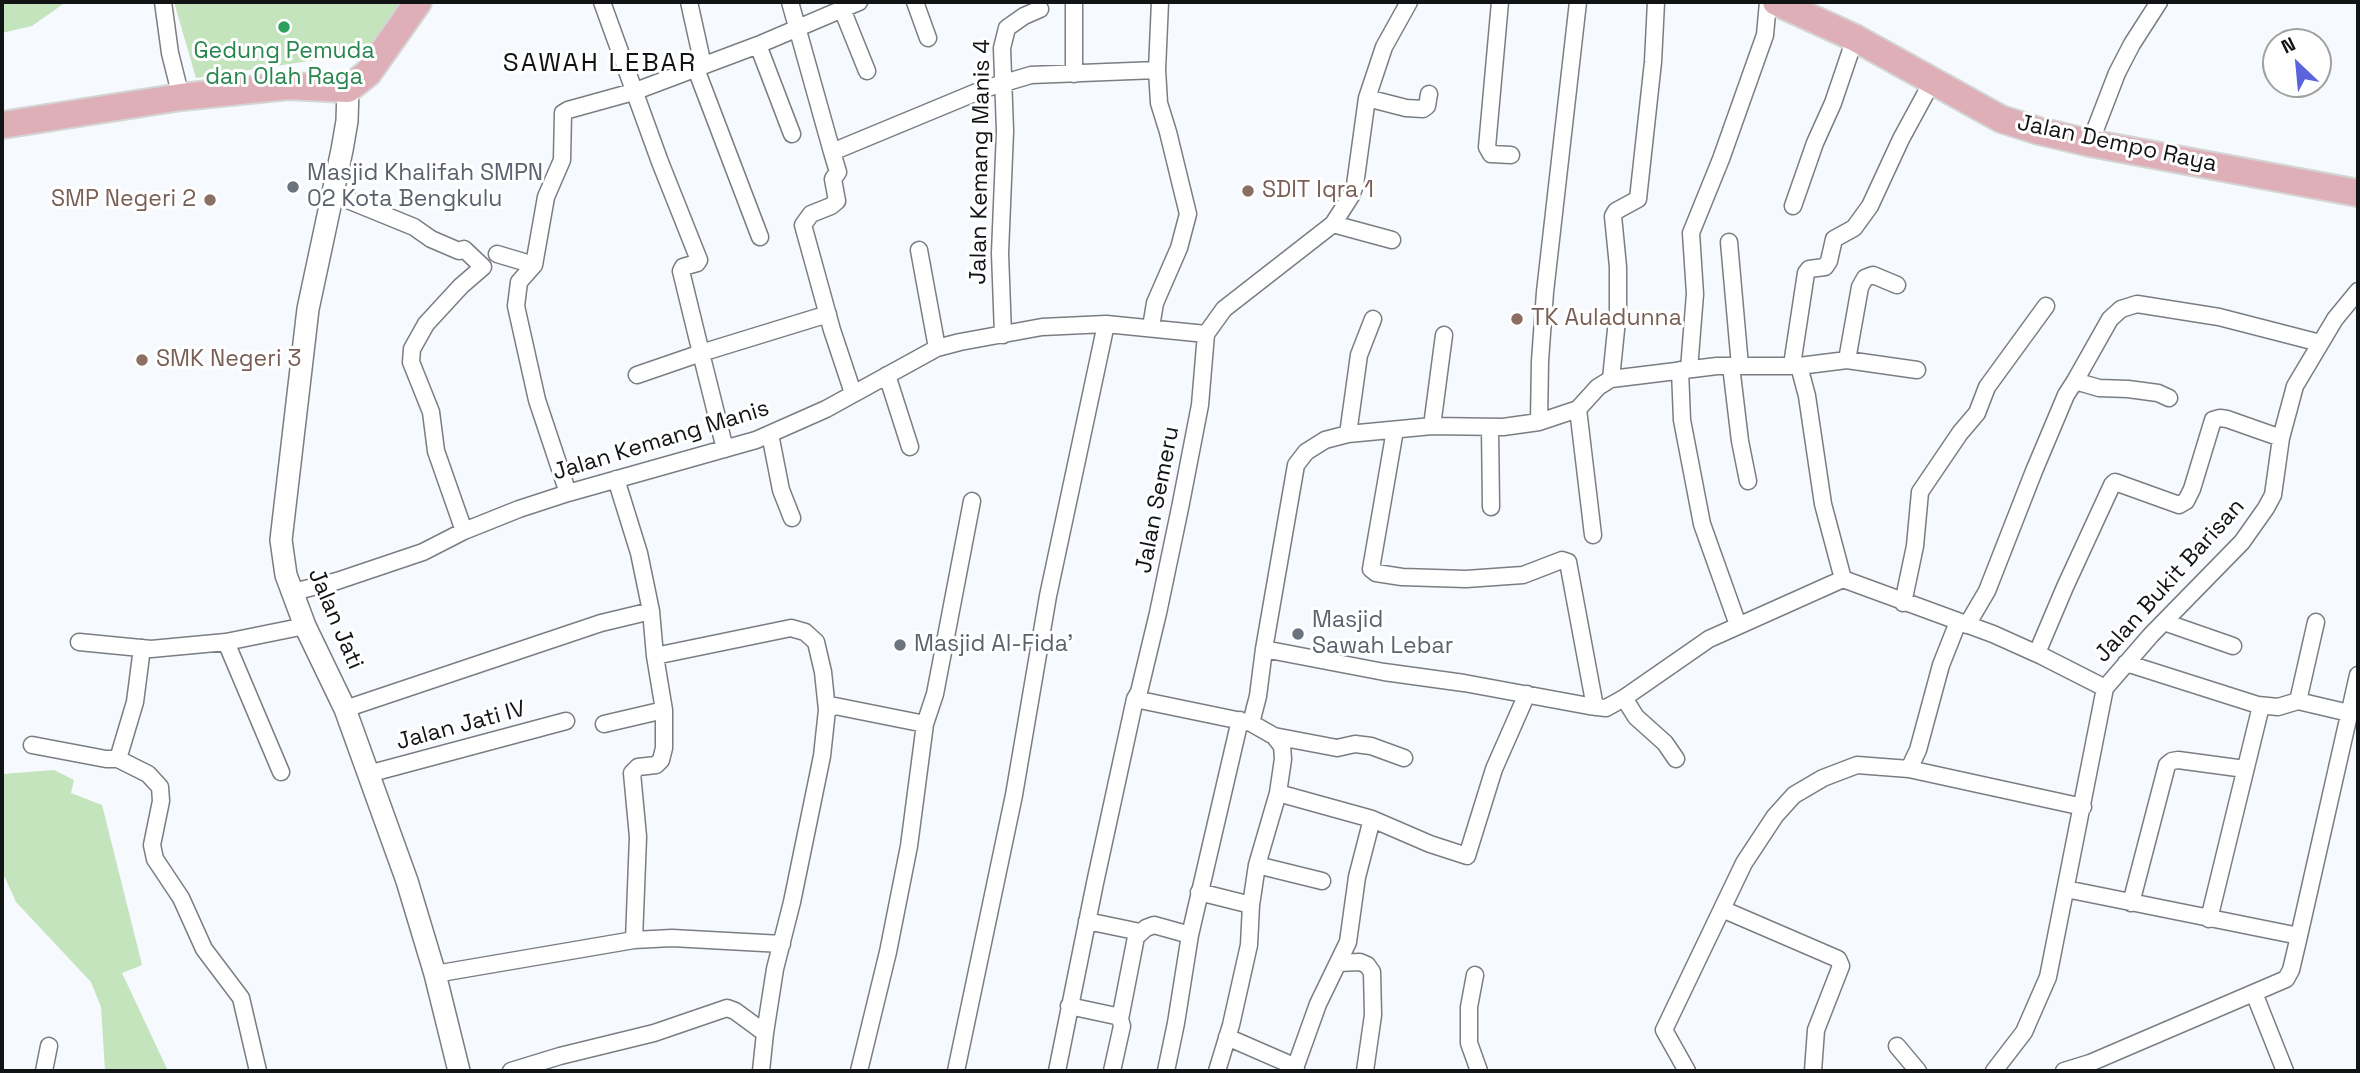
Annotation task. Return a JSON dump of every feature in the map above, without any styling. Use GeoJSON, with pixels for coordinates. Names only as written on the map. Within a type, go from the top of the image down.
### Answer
{"type":"FeatureCollection","features":[{"type":"Feature","properties":{"kind":"main road"},"geometry":{"type":"LineString","coordinates":[[2,125],[181,97],[358,81],[418,2]]}},
{"type":"Feature","properties":{"kind":"main road","name":"Jalan Dempo Raya"},"geometry":{"type":"LineString","coordinates":[[1776,2],[1855,38],[2001,119],[2090,143],[2358,193]]}},
{"type":"Feature","properties":{"kind":"street"},"geometry":{"type":"LineString","coordinates":[[163,2],[170,53],[181,97]]}},
{"type":"Feature","properties":{"kind":"street"},"geometry":{"type":"LineString","coordinates":[[602,2],[633,92],[699,260],[683,267],[681,271],[725,450]]}},
{"type":"Feature","properties":{"kind":"street"},"geometry":{"type":"LineString","coordinates":[[689,2],[699,67],[760,237]]}},
{"type":"Feature","properties":{"kind":"street"},"geometry":{"type":"LineString","coordinates":[[790,2],[838,172],[833,178],[837,201],[808,216],[804,227],[853,393]]}},
{"type":"Feature","properties":{"kind":"street"},"geometry":{"type":"LineString","coordinates":[[568,492],[537,400],[516,306],[520,280],[534,265],[546,197],[562,160],[563,113],[633,92],[799,29],[859,2]]}},
{"type":"Feature","properties":{"kind":"street"},"geometry":{"type":"LineString","coordinates":[[915,2],[928,38]]}},
{"type":"Feature","properties":{"kind":"street"},"geometry":{"type":"LineString","coordinates":[[1074,2],[1074,74]]}},
{"type":"Feature","properties":{"kind":"street"},"geometry":{"type":"LineString","coordinates":[[1151,327],[1155,303],[1179,248],[1188,214],[1159,103],[1157,70],[1160,2]]}},
{"type":"Feature","properties":{"kind":"street"},"geometry":{"type":"LineString","coordinates":[[1206,334],[1224,309],[1333,224],[1351,195],[1367,98],[1384,47],[1409,2]]}},
{"type":"Feature","properties":{"kind":"street"},"geometry":{"type":"LineString","coordinates":[[1500,2],[1487,147],[1491,154],[1511,156]]}},
{"type":"Feature","properties":{"kind":"street"},"geometry":{"type":"LineString","coordinates":[[1539,422],[1545,292],[1578,2]]}},
{"type":"Feature","properties":{"kind":"street"},"geometry":{"type":"LineString","coordinates":[[1611,379],[1618,310],[1618,267],[1613,216],[1616,211],[1638,199],[1653,62],[1656,2]]}},
{"type":"Feature","properties":{"kind":"street"},"geometry":{"type":"LineString","coordinates":[[1738,625],[1702,524],[1682,420],[1685,369],[1695,294],[1691,233],[1721,159],[1765,35],[1768,2]]}},
{"type":"Feature","properties":{"kind":"street"},"geometry":{"type":"LineString","coordinates":[[2090,143],[2117,74],[2132,44],[2159,2]]}},
{"type":"Feature","properties":{"kind":"street"},"geometry":{"type":"LineString","coordinates":[[842,9],[867,71]]}},
{"type":"Feature","properties":{"kind":"street","name":"Jalan Kemang Manis 4"},"geometry":{"type":"LineString","coordinates":[[1003,335],[1000,253],[1004,143],[1001,55],[1007,28],[1040,9]]}},
{"type":"Feature","properties":{"kind":"street"},"geometry":{"type":"LineString","coordinates":[[1793,206],[1855,38]]}},
{"type":"Feature","properties":{"kind":"street"},"geometry":{"type":"LineString","coordinates":[[758,45],[792,134]]}},
{"type":"Feature","properties":{"kind":"street"},"geometry":{"type":"LineString","coordinates":[[832,152],[955,100],[1031,75],[1157,70]]}},
{"type":"Feature","properties":{"kind":"street"},"geometry":{"type":"LineString","coordinates":[[1843,579],[1823,505],[1807,396],[1796,365],[1806,273],[1809,269],[1825,267],[1834,239],[1849,231],[1870,206],[1933,79]]}},
{"type":"Feature","properties":{"kind":"street","name":"Jalan Jati"},"geometry":{"type":"LineString","coordinates":[[358,81],[347,121],[308,309],[281,540],[286,575],[305,626],[345,709],[407,881],[435,974],[459,1071]]}},
{"type":"Feature","properties":{"kind":"street"},"geometry":{"type":"LineString","coordinates":[[1367,98],[1406,108],[1423,108],[1427,106],[1429,94]]}},
{"type":"Feature","properties":{"kind":"street"},"geometry":{"type":"LineString","coordinates":[[333,194],[414,226],[431,239],[459,251],[464,249],[483,267],[461,286],[426,324],[415,341],[411,362],[431,412],[436,451],[464,531]]}},
{"type":"Feature","properties":{"kind":"street"},"geometry":{"type":"LineString","coordinates":[[1333,224],[1392,240]]}},
{"type":"Feature","properties":{"kind":"street"},"geometry":{"type":"LineString","coordinates":[[1729,242],[1740,441],[1748,481]]}},
{"type":"Feature","properties":{"kind":"street"},"geometry":{"type":"LineString","coordinates":[[919,250],[937,348]]}},
{"type":"Feature","properties":{"kind":"street"},"geometry":{"type":"LineString","coordinates":[[497,254],[534,265]]}},
{"type":"Feature","properties":{"kind":"street"},"geometry":{"type":"LineString","coordinates":[[1847,360],[1860,287],[1865,278],[1873,275],[1898,285]]}},
{"type":"Feature","properties":{"kind":"street","name":"Jalan Bukit Barisan"},"geometry":{"type":"LineString","coordinates":[[1994,1071],[2024,1032],[2048,977],[2105,688],[2164,622],[2242,542],[2266,508],[2273,495],[2281,438],[2295,386],[2335,319],[2358,291]]}},
{"type":"Feature","properties":{"kind":"street"},"geometry":{"type":"LineString","coordinates":[[1909,769],[1918,750],[1941,664],[1963,624],[1987,591],[2066,395],[2110,319],[2121,309],[2137,304],[2219,317],[2320,343]]}},
{"type":"Feature","properties":{"kind":"street"},"geometry":{"type":"LineString","coordinates":[[1903,603],[1915,546],[1920,492],[1977,413],[1987,387],[2046,306]]}},
{"type":"Feature","properties":{"kind":"street"},"geometry":{"type":"LineString","coordinates":[[637,375],[828,314]]}},
{"type":"Feature","properties":{"kind":"street"},"geometry":{"type":"LineString","coordinates":[[1348,433],[1359,355],[1374,319]]}},
{"type":"Feature","properties":{"kind":"street"},"geometry":{"type":"LineString","coordinates":[[956,1071],[1014,795],[1048,596],[1106,324]]}},
{"type":"Feature","properties":{"kind":"street","name":"Jalan Kemang Manis"},"geometry":{"type":"LineString","coordinates":[[293,592],[337,581],[423,552],[464,531],[568,492],[616,480],[645,469],[725,450],[770,434],[826,409],[937,348],[1042,327],[1106,324],[1206,334]]}},
{"type":"Feature","properties":{"kind":"street","name":"Jalan Semeru"},"geometry":{"type":"LineString","coordinates":[[1057,1071],[1135,699],[1158,613],[1185,483],[1200,405],[1206,334]]}},
{"type":"Feature","properties":{"kind":"street"},"geometry":{"type":"LineString","coordinates":[[1432,426],[1444,335]]}},
{"type":"Feature","properties":{"kind":"street"},"geometry":{"type":"LineString","coordinates":[[1166,1071],[1199,892],[1245,722],[1258,696],[1296,466],[1306,452],[1325,440],[1348,433],[1432,426],[1490,427],[1539,422],[1578,409],[1598,387],[1611,379],[1685,369],[1796,365],[1847,360],[1917,370]]}},
{"type":"Feature","properties":{"kind":"street"},"geometry":{"type":"LineString","coordinates":[[887,375],[910,447]]}},
{"type":"Feature","properties":{"kind":"street"},"geometry":{"type":"LineString","coordinates":[[2075,381],[2099,388],[2158,393],[2169,398]]}},
{"type":"Feature","properties":{"kind":"street"},"geometry":{"type":"LineString","coordinates":[[1578,409],[1593,535]]}},
{"type":"Feature","properties":{"kind":"street"},"geometry":{"type":"LineString","coordinates":[[2037,653],[2115,482],[2179,505],[2186,501],[2192,489],[2213,420],[2227,419],[2281,438]]}},
{"type":"Feature","properties":{"kind":"street"},"geometry":{"type":"LineString","coordinates":[[1490,427],[1491,507]]}},
{"type":"Feature","properties":{"kind":"street"},"geometry":{"type":"LineString","coordinates":[[1395,430],[1371,569],[1376,573],[1402,577],[1466,579],[1523,575],[1562,560],[1568,562],[1595,707]]}},
{"type":"Feature","properties":{"kind":"street"},"geometry":{"type":"LineString","coordinates":[[770,434],[781,489],[792,518]]}},
{"type":"Feature","properties":{"kind":"street"},"geometry":{"type":"LineString","coordinates":[[616,480],[639,553],[651,611],[664,710],[664,748],[661,761],[656,765],[638,768],[632,773],[638,837],[634,940]]}},
{"type":"Feature","properties":{"kind":"street"},"geometry":{"type":"LineString","coordinates":[[859,1071],[888,952],[909,846],[925,724],[935,694],[972,501]]}},
{"type":"Feature","properties":{"kind":"street"},"geometry":{"type":"LineString","coordinates":[[1264,649],[1384,672],[1606,708],[1709,639],[1843,579],[2037,653],[2105,688]]}},
{"type":"Feature","properties":{"kind":"street"},"geometry":{"type":"LineString","coordinates":[[345,709],[601,623],[651,611]]}},
{"type":"Feature","properties":{"kind":"street"},"geometry":{"type":"LineString","coordinates":[[2164,622],[2233,646]]}},
{"type":"Feature","properties":{"kind":"street"},"geometry":{"type":"LineString","coordinates":[[2298,701],[2316,622]]}},
{"type":"Feature","properties":{"kind":"street"},"geometry":{"type":"LineString","coordinates":[[79,642],[142,648],[226,642],[305,626]]}},
{"type":"Feature","properties":{"kind":"street"},"geometry":{"type":"LineString","coordinates":[[655,656],[791,628],[804,632],[816,642],[823,672],[827,710],[822,756],[782,944],[765,1033],[761,1071]]}},
{"type":"Feature","properties":{"kind":"street"},"geometry":{"type":"LineString","coordinates":[[226,642],[281,772]]}},
{"type":"Feature","properties":{"kind":"street"},"geometry":{"type":"LineString","coordinates":[[118,759],[135,702],[142,648]]}},
{"type":"Feature","properties":{"kind":"street"},"geometry":{"type":"LineString","coordinates":[[2126,663],[2258,705],[2278,707],[2298,701],[2349,713]]}},
{"type":"Feature","properties":{"kind":"street"},"geometry":{"type":"LineString","coordinates":[[2064,1071],[2090,1063],[2286,979],[2291,970],[2349,713],[2356,696],[2358,676]]}},
{"type":"Feature","properties":{"kind":"street"},"geometry":{"type":"LineString","coordinates":[[1278,793],[1372,819],[1430,844],[1467,856],[1494,769],[1527,694]]}},
{"type":"Feature","properties":{"kind":"street"},"geometry":{"type":"LineString","coordinates":[[1624,698],[1636,717],[1665,743],[1676,759]]}},
{"type":"Feature","properties":{"kind":"street"},"geometry":{"type":"LineString","coordinates":[[1135,699],[1245,722],[1274,736],[1337,748],[1355,744],[1371,746],[1405,758]]}},
{"type":"Feature","properties":{"kind":"street"},"geometry":{"type":"LineString","coordinates":[[2209,919],[2260,710],[2258,705]]}},
{"type":"Feature","properties":{"kind":"street"},"geometry":{"type":"LineString","coordinates":[[827,710],[835,706],[925,724]]}},
{"type":"Feature","properties":{"kind":"street"},"geometry":{"type":"LineString","coordinates":[[604,723],[664,710]]}},
{"type":"Feature","properties":{"kind":"street","name":"Jalan Jati IV"},"geometry":{"type":"LineString","coordinates":[[368,775],[566,721]]}},
{"type":"Feature","properties":{"kind":"street"},"geometry":{"type":"LineString","coordinates":[[1217,1071],[1248,945],[1257,865],[1278,793],[1283,759],[1282,746],[1274,736]]}},
{"type":"Feature","properties":{"kind":"street"},"geometry":{"type":"LineString","coordinates":[[32,745],[118,759],[148,774],[160,787],[161,801],[152,845],[155,859],[181,898],[204,949],[241,998],[258,1071]]}},
{"type":"Feature","properties":{"kind":"street"},"geometry":{"type":"LineString","coordinates":[[2131,903],[2168,765],[2178,760],[2245,769]]}},
{"type":"Feature","properties":{"kind":"street"},"geometry":{"type":"LineString","coordinates":[[1687,1071],[1664,1030],[1744,863],[1775,816],[1794,795],[1824,778],[1857,765],[1909,769],[2083,807]]}},
{"type":"Feature","properties":{"kind":"street"},"geometry":{"type":"LineString","coordinates":[[1227,1037],[1295,1069],[1318,1004],[1348,942],[1357,877],[1372,819]]}},
{"type":"Feature","properties":{"kind":"street"},"geometry":{"type":"LineString","coordinates":[[1257,865],[1322,881]]}},
{"type":"Feature","properties":{"kind":"street"},"geometry":{"type":"LineString","coordinates":[[2066,889],[2299,936]]}},
{"type":"Feature","properties":{"kind":"street"},"geometry":{"type":"LineString","coordinates":[[1199,892],[1251,905]]}},
{"type":"Feature","properties":{"kind":"street"},"geometry":{"type":"LineString","coordinates":[[1721,909],[1838,959],[1841,966],[1816,1030],[1814,1071]]}},
{"type":"Feature","properties":{"kind":"street"},"geometry":{"type":"LineString","coordinates":[[1087,921],[1140,932]]}},
{"type":"Feature","properties":{"kind":"street"},"geometry":{"type":"LineString","coordinates":[[1112,1071],[1136,937],[1154,925],[1190,935]]}},
{"type":"Feature","properties":{"kind":"street"},"geometry":{"type":"LineString","coordinates":[[435,974],[634,940],[672,937],[782,944]]}},
{"type":"Feature","properties":{"kind":"street"},"geometry":{"type":"LineString","coordinates":[[1338,963],[1360,962],[1367,965],[1372,972],[1373,1015],[1365,1071]]}},
{"type":"Feature","properties":{"kind":"street"},"geometry":{"type":"LineString","coordinates":[[1475,975],[1469,1007],[1469,1043],[1479,1071]]}},
{"type":"Feature","properties":{"kind":"street"},"geometry":{"type":"LineString","coordinates":[[2254,993],[2285,1071]]}},
{"type":"Feature","properties":{"kind":"street"},"geometry":{"type":"LineString","coordinates":[[1069,1006],[1120,1019]]}},
{"type":"Feature","properties":{"kind":"street"},"geometry":{"type":"LineString","coordinates":[[511,1071],[654,1033],[727,1009],[735,1011],[765,1033]]}},
{"type":"Feature","properties":{"kind":"street"},"geometry":{"type":"LineString","coordinates":[[1468,1071],[1463,1046],[1469,1027]]}},
{"type":"Feature","properties":{"kind":"street"},"geometry":{"type":"LineString","coordinates":[[44,1071],[49,1046]]}},
{"type":"Feature","properties":{"kind":"street"},"geometry":{"type":"LineString","coordinates":[[1897,1046],[1918,1071]]}},
{"type":"Feature","properties":{"kind":"green space"},"geometry":{"type":"Polygon","coordinates":[[[2,2],[66,2],[32,26],[2,33],[2,2]]]}},
{"type":"Feature","properties":{"kind":"green space","name":"Gedung Pemuda dan Olah Raga"},"geometry":{"type":"Polygon","coordinates":[[[174,2],[403,2],[369,52],[196,78],[174,2]]]}},
{"type":"Feature","properties":{"kind":"green space"},"geometry":{"type":"Polygon","coordinates":[[[54,770],[74,780],[71,793],[102,805],[142,965],[122,973],[168,1071],[105,1071],[101,1007],[91,982],[16,902],[2,871],[2,774],[54,770]]]}},
{"type":"Feature","properties":{"kind":"place","name":"Gedung Pemuda dan Olah Raga"},"geometry":{"type":"Point","coordinates":[284,27]}},
{"type":"Feature","properties":{"kind":"place","name":"Masjid Khalifah SMPN 02 Kota Bengkulu"},"geometry":{"type":"Point","coordinates":[293,187]}},
{"type":"Feature","properties":{"kind":"place","name":"SDIT Iqra 1"},"geometry":{"type":"Point","coordinates":[1248,191]}},
{"type":"Feature","properties":{"kind":"place","name":"SMP Negeri 2"},"geometry":{"type":"Point","coordinates":[210,200]}},
{"type":"Feature","properties":{"kind":"place","name":"TK Auladunna"},"geometry":{"type":"Point","coordinates":[1517,319]}},
{"type":"Feature","properties":{"kind":"place","name":"SMK Negeri 3"},"geometry":{"type":"Point","coordinates":[142,360]}},
{"type":"Feature","properties":{"kind":"place","name":"Masjid Sawah Lebar"},"geometry":{"type":"Point","coordinates":[1298,634]}},
{"type":"Feature","properties":{"kind":"place","name":"Masjid Al-Fida'"},"geometry":{"type":"Point","coordinates":[900,645]}},
{"type":"Feature","properties":{"kind":"district","name":"SAWAH LEBAR"},"geometry":{"type":"Point","coordinates":[600,64]}}]}
